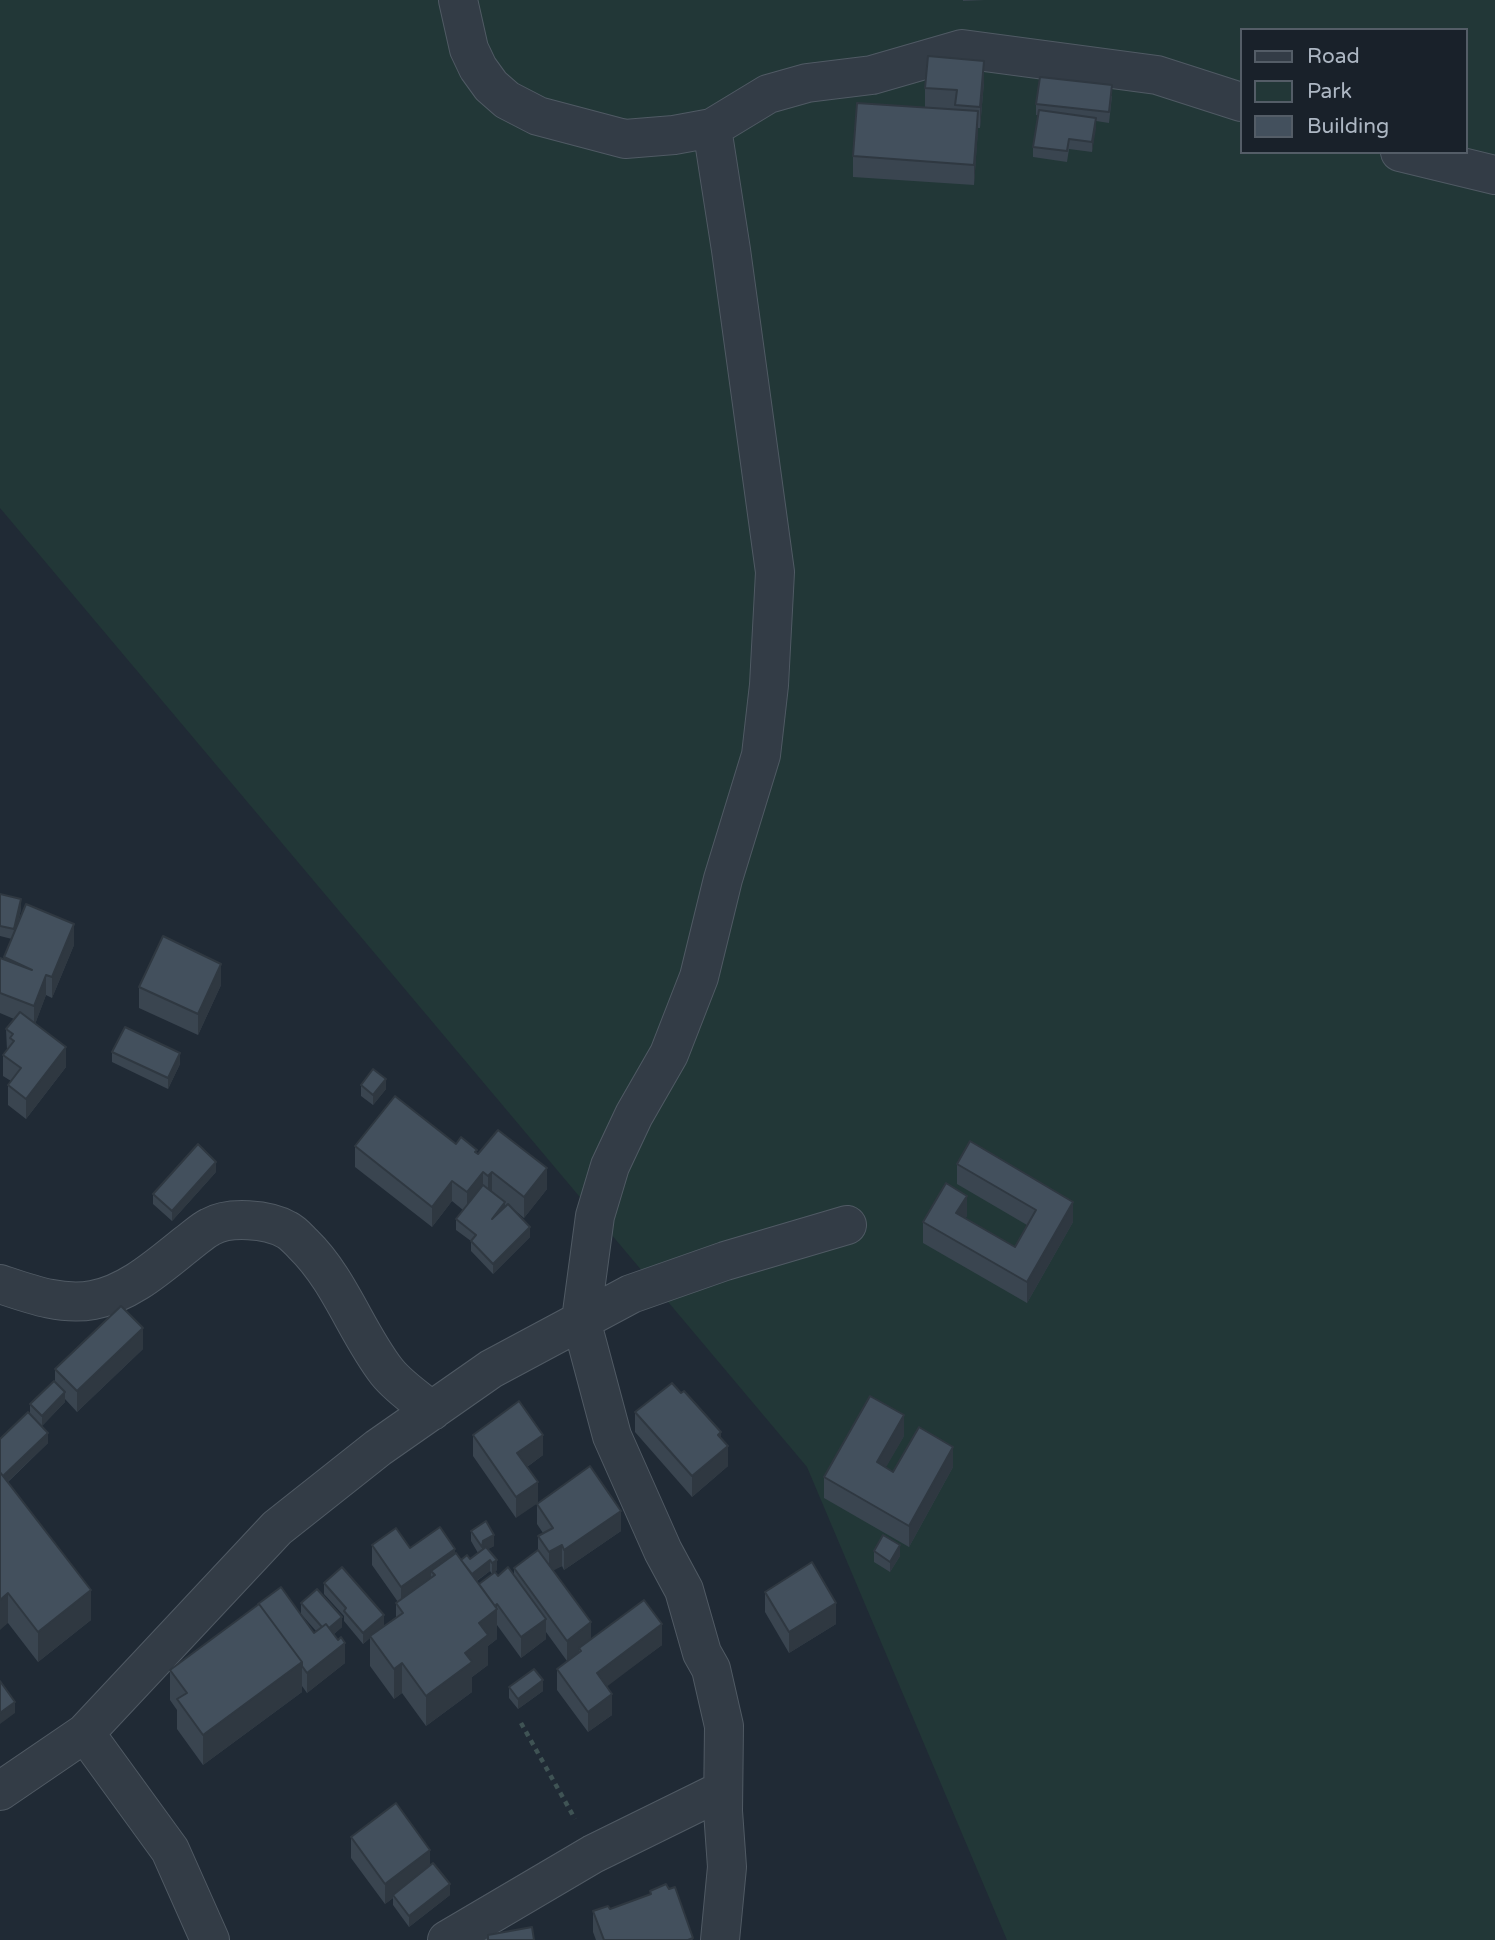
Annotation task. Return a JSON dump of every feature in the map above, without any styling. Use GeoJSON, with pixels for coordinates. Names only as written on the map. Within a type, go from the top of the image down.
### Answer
{"type":"FeatureCollection","features":[{"type":"Feature","properties":{"kind":"street"},"geometry":{"type":"LineString","coordinates":[[458,0],[469,49],[482,76],[507,100],[538,116],[625,139],[674,135],[712,128],[768,94],[807,83],[872,75],[962,49],[1157,75],[1240,102]]}},
{"type":"Feature","properties":{"kind":"street"},"geometry":{"type":"LineString","coordinates":[[712,128],[732,250],[775,572],[769,685],[761,755],[723,879],[699,977],[669,1054],[634,1115],[610,1166],[595,1216],[581,1320],[612,1436],[663,1551],[684,1590],[702,1653],[711,1669],[724,1726],[723,1811],[727,1867],[720,1940]]}},
{"type":"Feature","properties":{"kind":"street"},"geometry":{"type":"LineString","coordinates":[[1409,154],[1495,174]]}},
{"type":"Feature","properties":{"kind":"street"},"geometry":{"type":"LineString","coordinates":[[0,1284],[63,1301],[99,1299],[141,1279],[211,1226],[241,1220],[269,1222],[289,1230],[312,1253],[389,1374],[432,1411]]}},
{"type":"Feature","properties":{"kind":"street"},"geometry":{"type":"LineString","coordinates":[[0,1791],[85,1733],[277,1528],[378,1448],[491,1370],[631,1294],[725,1261],[847,1225]]}},
{"type":"Feature","properties":{"kind":"street"},"geometry":{"type":"LineString","coordinates":[[85,1733],[170,1850],[210,1940]]}},
{"type":"Feature","properties":{"kind":"street"},"geometry":{"type":"LineString","coordinates":[[447,1940],[593,1854],[723,1790]]}},
{"type":"Feature","properties":{"kind":"path"},"geometry":{"type":"LineString","coordinates":[[521,1723],[593,1854]]}},
{"type":"Feature","properties":{"kind":"green space"},"geometry":{"type":"Polygon","coordinates":[[[0,0],[1495,0],[1495,1940],[1007,1940],[807,1467],[0,508],[0,0]]]}},
{"type":"Feature","properties":{"kind":"building"},"geometry":{"type":"Polygon","coordinates":[[[928,56],[984,61],[980,107],[955,105],[957,90],[925,88],[928,56]]]}},
{"type":"Feature","properties":{"kind":"building"},"geometry":{"type":"Polygon","coordinates":[[[1040,77],[1112,85],[1109,112],[1036,104],[1040,77]]]}},
{"type":"Feature","properties":{"kind":"building"},"geometry":{"type":"Polygon","coordinates":[[[857,103],[978,111],[974,165],[853,156],[857,103]]]}},
{"type":"Feature","properties":{"kind":"building"},"geometry":{"type":"Polygon","coordinates":[[[1039,110],[1096,118],[1092,142],[1069,139],[1067,151],[1033,147],[1039,110]]]}},
{"type":"Feature","properties":{"kind":"building"},"geometry":{"type":"Polygon","coordinates":[[[0,894],[21,899],[14,929],[0,926],[0,894]]]}},
{"type":"Feature","properties":{"kind":"building"},"geometry":{"type":"Polygon","coordinates":[[[26,904],[74,924],[52,977],[46,975],[34,1006],[0,993],[0,958],[32,970],[4,957],[26,904]]]}},
{"type":"Feature","properties":{"kind":"building"},"geometry":{"type":"Polygon","coordinates":[[[163,936],[221,964],[198,1014],[139,987],[163,936]]]}},
{"type":"Feature","properties":{"kind":"building"},"geometry":{"type":"Polygon","coordinates":[[[20,1012],[66,1047],[26,1099],[8,1085],[21,1068],[3,1055],[14,1041],[10,1038],[13,1034],[6,1029],[20,1012]]]}},
{"type":"Feature","properties":{"kind":"building"},"geometry":{"type":"Polygon","coordinates":[[[125,1027],[180,1053],[168,1078],[112,1052],[125,1027]]]}},
{"type":"Feature","properties":{"kind":"building"},"geometry":{"type":"Polygon","coordinates":[[[373,1069],[386,1079],[373,1095],[361,1085],[373,1069]]]}},
{"type":"Feature","properties":{"kind":"building"},"geometry":{"type":"Polygon","coordinates":[[[395,1096],[456,1144],[461,1137],[477,1150],[475,1152],[478,1154],[498,1130],[547,1168],[524,1197],[492,1172],[488,1176],[483,1172],[467,1192],[452,1181],[432,1207],[355,1146],[395,1096]]]}},
{"type":"Feature","properties":{"kind":"building"},"geometry":{"type":"Polygon","coordinates":[[[970,1141],[1073,1202],[1027,1282],[923,1222],[946,1183],[967,1196],[956,1213],[1015,1247],[1036,1210],[957,1164],[970,1141]]]}},
{"type":"Feature","properties":{"kind":"building"},"geometry":{"type":"Polygon","coordinates":[[[198,1144],[216,1162],[172,1211],[153,1194],[198,1144]]]}},
{"type":"Feature","properties":{"kind":"building"},"geometry":{"type":"Polygon","coordinates":[[[483,1185],[505,1202],[492,1219],[508,1204],[530,1227],[493,1264],[471,1241],[476,1235],[456,1219],[483,1185]]]}},
{"type":"Feature","properties":{"kind":"building"},"geometry":{"type":"Polygon","coordinates":[[[121,1306],[143,1328],[77,1391],[55,1369],[121,1306]]]}},
{"type":"Feature","properties":{"kind":"building"},"geometry":{"type":"Polygon","coordinates":[[[54,1381],[65,1392],[42,1416],[30,1404],[54,1381]]]}},
{"type":"Feature","properties":{"kind":"building"},"geometry":{"type":"Polygon","coordinates":[[[672,1383],[681,1393],[684,1391],[721,1432],[718,1435],[728,1446],[692,1476],[635,1412],[672,1383]]]}},
{"type":"Feature","properties":{"kind":"building"},"geometry":{"type":"Polygon","coordinates":[[[870,1396],[904,1415],[877,1462],[893,1472],[919,1427],[953,1447],[909,1526],[824,1477],[870,1396]]]}},
{"type":"Feature","properties":{"kind":"building"},"geometry":{"type":"Polygon","coordinates":[[[519,1401],[543,1435],[517,1453],[538,1482],[516,1497],[473,1435],[519,1401]]]}},
{"type":"Feature","properties":{"kind":"building"},"geometry":{"type":"Polygon","coordinates":[[[28,1412],[48,1433],[3,1476],[0,1472],[0,1439],[28,1412]]]}},
{"type":"Feature","properties":{"kind":"building"},"geometry":{"type":"Polygon","coordinates":[[[590,1466],[621,1511],[564,1550],[562,1545],[549,1552],[538,1536],[553,1528],[537,1504],[590,1466]]]}},
{"type":"Feature","properties":{"kind":"building"},"geometry":{"type":"Polygon","coordinates":[[[0,1472],[91,1590],[38,1632],[8,1593],[0,1600],[0,1472]]]}},
{"type":"Feature","properties":{"kind":"building"},"geometry":{"type":"Polygon","coordinates":[[[486,1521],[494,1535],[483,1541],[482,1547],[471,1531],[486,1521]]]}},
{"type":"Feature","properties":{"kind":"building"},"geometry":{"type":"Polygon","coordinates":[[[440,1527],[455,1549],[401,1587],[372,1545],[396,1528],[410,1548],[440,1527]]]}},
{"type":"Feature","properties":{"kind":"building"},"geometry":{"type":"Polygon","coordinates":[[[883,1535],[900,1545],[890,1562],[874,1551],[883,1535]]]}},
{"type":"Feature","properties":{"kind":"building"},"geometry":{"type":"Polygon","coordinates":[[[486,1547],[497,1560],[492,1563],[490,1560],[472,1574],[461,1560],[467,1555],[470,1559],[486,1547]]]}},
{"type":"Feature","properties":{"kind":"building"},"geometry":{"type":"Polygon","coordinates":[[[538,1550],[591,1622],[567,1641],[514,1568],[538,1550]]]}},
{"type":"Feature","properties":{"kind":"building"},"geometry":{"type":"Polygon","coordinates":[[[456,1553],[497,1609],[479,1623],[488,1635],[465,1653],[472,1662],[426,1696],[402,1663],[394,1669],[370,1636],[403,1613],[396,1603],[435,1575],[431,1571],[456,1553]]]}},
{"type":"Feature","properties":{"kind":"building"},"geometry":{"type":"Polygon","coordinates":[[[812,1562],[836,1603],[789,1632],[765,1592],[812,1562]]]}},
{"type":"Feature","properties":{"kind":"building"},"geometry":{"type":"Polygon","coordinates":[[[342,1567],[384,1615],[363,1633],[324,1583],[342,1567]]]}},
{"type":"Feature","properties":{"kind":"building"},"geometry":{"type":"Polygon","coordinates":[[[508,1567],[546,1619],[521,1637],[479,1584],[495,1572],[498,1576],[508,1567]]]}},
{"type":"Feature","properties":{"kind":"building"},"geometry":{"type":"Polygon","coordinates":[[[281,1587],[314,1633],[326,1624],[338,1640],[341,1637],[345,1643],[307,1673],[302,1662],[258,1604],[281,1587]]]}},
{"type":"Feature","properties":{"kind":"building"},"geometry":{"type":"Polygon","coordinates":[[[317,1589],[342,1617],[329,1628],[326,1624],[322,1627],[301,1603],[317,1589]]]}},
{"type":"Feature","properties":{"kind":"building"},"geometry":{"type":"Polygon","coordinates":[[[644,1600],[662,1624],[597,1673],[612,1694],[588,1712],[557,1669],[581,1651],[579,1648],[644,1600]]]}},
{"type":"Feature","properties":{"kind":"building"},"geometry":{"type":"Polygon","coordinates":[[[259,1604],[302,1662],[203,1735],[177,1699],[187,1693],[170,1670],[259,1604]]]}},
{"type":"Feature","properties":{"kind":"building"},"geometry":{"type":"Polygon","coordinates":[[[534,1669],[543,1680],[518,1699],[509,1687],[534,1669]]]}},
{"type":"Feature","properties":{"kind":"building"},"geometry":{"type":"Polygon","coordinates":[[[0,1681],[15,1702],[0,1713],[0,1681]]]}},
{"type":"Feature","properties":{"kind":"building"},"geometry":{"type":"Polygon","coordinates":[[[396,1803],[430,1850],[385,1884],[351,1837],[396,1803]]]}},
{"type":"Feature","properties":{"kind":"building"},"geometry":{"type":"Polygon","coordinates":[[[433,1863],[450,1884],[409,1916],[393,1895],[433,1863]]]}},
{"type":"Feature","properties":{"kind":"building"},"geometry":{"type":"Polygon","coordinates":[[[666,1884],[669,1889],[675,1887],[693,1938],[604,1940],[593,1911],[608,1906],[610,1909],[651,1894],[650,1891],[666,1884]]]}},
{"type":"Feature","properties":{"kind":"building"},"geometry":{"type":"Polygon","coordinates":[[[532,1927],[534,1940],[488,1940],[488,1935],[532,1927]]]}}]}
